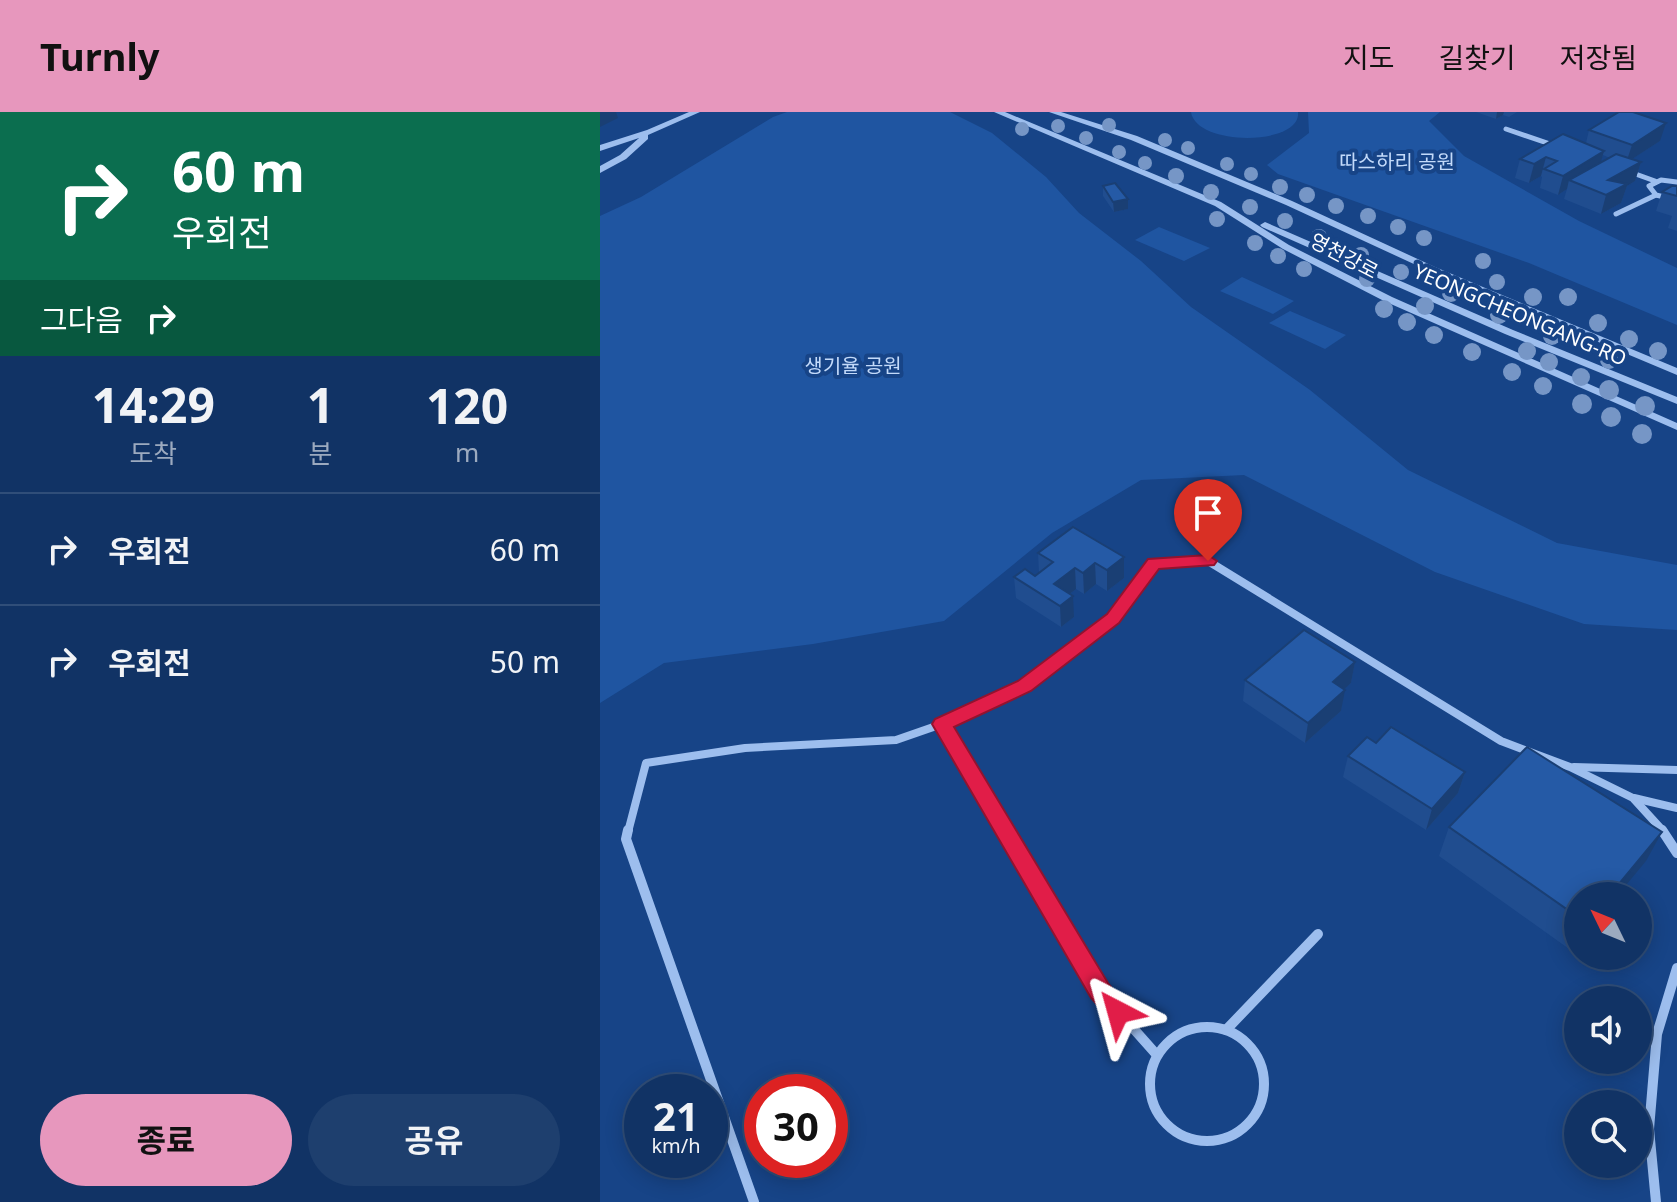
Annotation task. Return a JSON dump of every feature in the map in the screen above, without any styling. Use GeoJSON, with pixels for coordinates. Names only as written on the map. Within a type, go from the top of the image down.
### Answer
{"type":"FeatureCollection","features":[{"type":"Feature","properties":{"kind":"street"},"geometry":{"type":"LineString","coordinates":[[600,148],[650,132],[696,112]]}},
{"type":"Feature","properties":{"kind":"street","name":"영천강로"},"geometry":{"type":"LineString","coordinates":[[998,112],[1218,204],[1286,247],[1388,299],[1677,427]]}},
{"type":"Feature","properties":{"kind":"street","name":"영천강로"},"geometry":{"type":"LineString","coordinates":[[1053,112],[1148,144],[1677,372]]}},
{"type":"Feature","properties":{"kind":"street"},"geometry":{"type":"LineString","coordinates":[[1506,129],[1562,148]]}},
{"type":"Feature","properties":{"kind":"street"},"geometry":{"type":"LineString","coordinates":[[600,170],[623,157],[650,132]]}},
{"type":"Feature","properties":{"kind":"street"},"geometry":{"type":"LineString","coordinates":[[1618,168],[1655,181],[1677,182]]}},
{"type":"Feature","properties":{"kind":"street"},"geometry":{"type":"LineString","coordinates":[[1655,181],[1649,186],[1656,195],[1677,200]]}},
{"type":"Feature","properties":{"kind":"street"},"geometry":{"type":"LineString","coordinates":[[1616,214],[1656,195]]}},
{"type":"Feature","properties":{"kind":"street","name":"YEONGCHEONGANG-RO"},"geometry":{"type":"LineString","coordinates":[[1218,204],[1509,332],[1677,401]]}},
{"type":"Feature","properties":{"kind":"street"},"geometry":{"type":"LineString","coordinates":[[754,1202],[626,839],[646,763],[745,748],[896,740],[942,724],[1025,686],[1113,619],[1154,563],[1208,561],[1501,741],[1570,767],[1633,798],[1677,808]]}},
{"type":"Feature","properties":{"kind":"street"},"geometry":{"type":"LineString","coordinates":[[942,724],[1100,991],[1156,1054]]}},
{"type":"Feature","properties":{"kind":"street"},"geometry":{"type":"LineString","coordinates":[[1570,767],[1677,770]]}},
{"type":"Feature","properties":{"kind":"street"},"geometry":{"type":"LineString","coordinates":[[1633,798],[1659,825],[1677,853]]}},
{"type":"Feature","properties":{"kind":"street"},"geometry":{"type":"LineString","coordinates":[[1226,1030],[1318,934]]}},
{"type":"Feature","properties":{"kind":"street"},"geometry":{"type":"LineString","coordinates":[[1656,1202],[1649,1129],[1657,1034],[1677,968]]}},
{"type":"Feature","properties":{"kind":"street"},"geometry":{"type":"LineString","coordinates":[[1206,1026],[1226,1030],[1243,1040],[1256,1054],[1264,1072],[1265,1091],[1260,1110],[1249,1126],[1231,1136],[1212,1141],[1190,1138],[1172,1129],[1158,1113],[1149,1093],[1149,1073],[1156,1054],[1170,1038],[1187,1029],[1206,1026]]}},
{"type":"Feature","properties":{"kind":"green space","name":"생기율 공원"},"geometry":{"type":"Polygon","coordinates":[[[787,112],[950,112],[992,133],[1046,177],[1079,213],[1141,261],[1191,307],[1310,390],[1408,470],[1557,543],[1677,565],[1677,630],[1584,624],[1435,572],[1244,475],[1141,480],[1052,533],[944,621],[813,644],[664,663],[600,703],[600,216],[641,197],[773,117],[787,112]]]}},
{"type":"Feature","properties":{"kind":"green space"},"geometry":{"type":"Polygon","coordinates":[[[1191,112],[1298,112],[1295,123],[1284,131],[1248,138],[1210,132],[1197,123],[1191,112]]]}},
{"type":"Feature","properties":{"kind":"green space","name":"따스하리 공원"},"geometry":{"type":"Polygon","coordinates":[[[1308,112],[1440,112],[1429,121],[1464,156],[1579,221],[1677,268],[1677,325],[1529,263],[1278,174],[1267,165],[1309,133],[1308,112]]]}},
{"type":"Feature","properties":{"kind":"green space"},"geometry":{"type":"Polygon","coordinates":[[[1159,227],[1210,248],[1184,261],[1135,240],[1159,227]]]}},
{"type":"Feature","properties":{"kind":"green space"},"geometry":{"type":"Polygon","coordinates":[[[1242,277],[1294,301],[1273,314],[1220,291],[1242,277]]]}},
{"type":"Feature","properties":{"kind":"green space"},"geometry":{"type":"Polygon","coordinates":[[[1290,311],[1346,335],[1325,349],[1269,323],[1290,311]]]}},
{"type":"Feature","properties":{"kind":"building"},"geometry":{"type":"Polygon","coordinates":[[[1619,112],[1633,112],[1666,123],[1632,145],[1589,130],[1619,112]]]}},
{"type":"Feature","properties":{"kind":"building"},"geometry":{"type":"Polygon","coordinates":[[[1563,134],[1604,151],[1563,176],[1544,169],[1557,161],[1546,157],[1534,164],[1520,159],[1563,134]]]}},
{"type":"Feature","properties":{"kind":"building"},"geometry":{"type":"Polygon","coordinates":[[[1616,154],[1641,162],[1608,180],[1627,184],[1606,195],[1569,180],[1616,154]]]}},
{"type":"Feature","properties":{"kind":"building"},"geometry":{"type":"Polygon","coordinates":[[[1115,183],[1128,199],[1113,202],[1103,186],[1115,183]]]}},
{"type":"Feature","properties":{"kind":"building"},"geometry":{"type":"Polygon","coordinates":[[[1677,186],[1677,196],[1662,192],[1677,186]]]}},
{"type":"Feature","properties":{"kind":"building"},"geometry":{"type":"Polygon","coordinates":[[[1073,527],[1124,557],[1107,570],[1095,563],[1083,573],[1075,568],[1054,584],[1073,596],[1060,606],[1014,577],[1025,569],[1035,576],[1053,562],[1038,553],[1073,527]]]}},
{"type":"Feature","properties":{"kind":"building"},"geometry":{"type":"Polygon","coordinates":[[[1304,630],[1355,662],[1333,682],[1345,690],[1308,723],[1245,680],[1304,630]]]}},
{"type":"Feature","properties":{"kind":"building"},"geometry":{"type":"Polygon","coordinates":[[[1391,727],[1465,772],[1432,809],[1348,756],[1367,737],[1376,743],[1391,727]]]}},
{"type":"Feature","properties":{"kind":"building"},"geometry":{"type":"Polygon","coordinates":[[[1527,747],[1662,832],[1621,882],[1564,882],[1564,907],[1449,827],[1527,747]]]}},
{"type":"Feature","properties":{"kind":"route"},"geometry":{"type":"LineString","coordinates":[[1118,1012],[1100,991],[942,724],[1025,686],[1113,619],[1154,563],[1208,561]]}}]}
